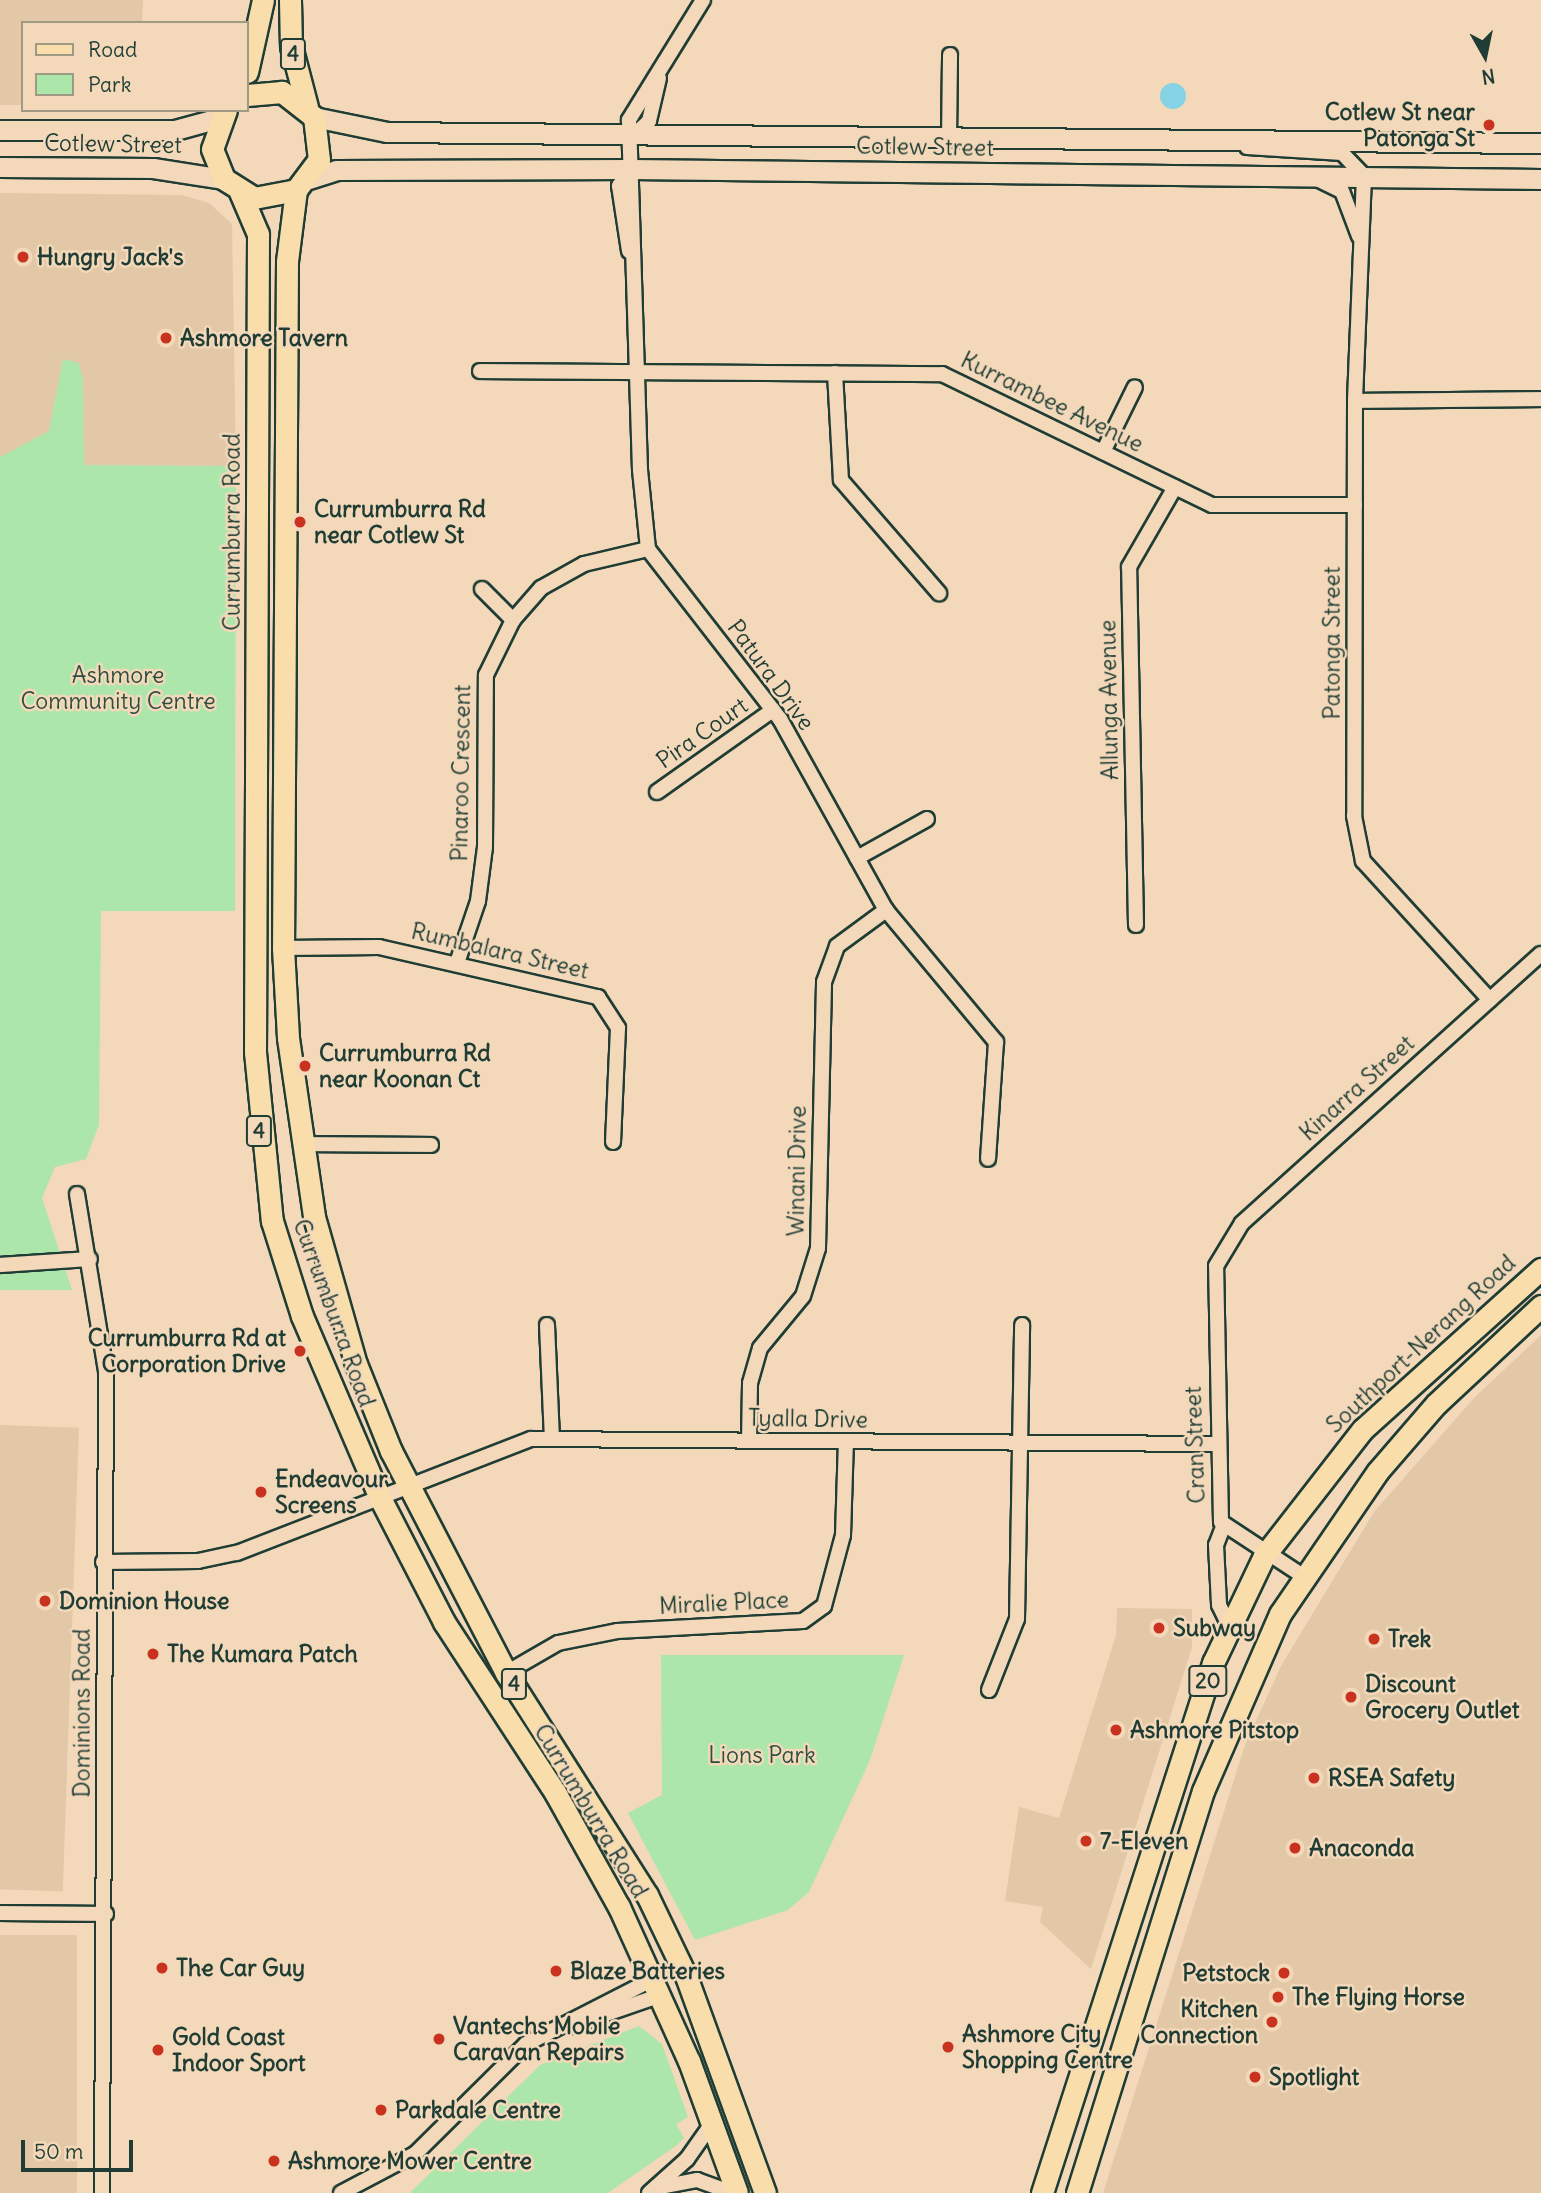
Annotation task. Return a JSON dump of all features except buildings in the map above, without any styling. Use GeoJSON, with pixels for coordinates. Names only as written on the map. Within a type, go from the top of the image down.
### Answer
{"type":"FeatureCollection","features":[{"type":"Feature","properties":{"kind":"main road","name":"4"},"geometry":{"type":"LineString","coordinates":[[248,67],[262,0]]}},
{"type":"Feature","properties":{"kind":"main road","name":"4"},"geometry":{"type":"LineString","coordinates":[[290,0],[291,46],[310,112],[319,160],[302,185]]}},
{"type":"Feature","properties":{"kind":"main road","name":"4"},"geometry":{"type":"LineString","coordinates":[[248,95],[282,92],[310,112]]}},
{"type":"Feature","properties":{"kind":"main road","name":"Cotlew Street"},"geometry":{"type":"LineString","coordinates":[[310,112],[387,132],[949,140],[1541,143]]}},
{"type":"Feature","properties":{"kind":"main road","name":"4"},"geometry":{"type":"LineString","coordinates":[[223,114],[212,149],[232,186]]}},
{"type":"Feature","properties":{"kind":"main road","name":"Cotlew Street"},"geometry":{"type":"LineString","coordinates":[[0,130],[166,131],[223,114]]}},
{"type":"Feature","properties":{"kind":"main road","name":"Cotlew Street"},"geometry":{"type":"LineString","coordinates":[[0,167],[153,168],[232,186]]}},
{"type":"Feature","properties":{"kind":"main road","name":"Cotlew Street"},"geometry":{"type":"LineString","coordinates":[[302,185],[336,170],[630,169],[1541,178]]}},
{"type":"Feature","properties":{"kind":"main road"},"geometry":{"type":"LineString","coordinates":[[232,186],[268,199],[302,185]]}},
{"type":"Feature","properties":{"kind":"main road","name":"Currumburra Road"},"geometry":{"type":"LineString","coordinates":[[302,185],[287,261],[283,948],[301,1144],[334,1294],[407,1485],[506,1673],[621,1848],[683,1971],[765,2193]]}},
{"type":"Feature","properties":{"kind":"main road","name":"Currumburra Road"},"geometry":{"type":"LineString","coordinates":[[232,186],[258,234],[255,1052],[259,1136],[275,1233],[302,1316],[379,1496],[450,1633],[584,1841],[657,1987],[713,2122],[735,2193]]}},
{"type":"Feature","properties":{"kind":"main road"},"geometry":{"type":"LineString","coordinates":[[255,1052],[271,959],[283,948]]}},
{"type":"Feature","properties":{"kind":"main road","name":"Southport-Nerang Road"},"geometry":{"type":"LineString","coordinates":[[1051,2189],[1230,1628],[1264,1556],[1356,1436],[1541,1269]]}},
{"type":"Feature","properties":{"kind":"main road","name":"20"},"geometry":{"type":"LineString","coordinates":[[1077,2193],[1203,1791],[1250,1676],[1303,1576],[1427,1413],[1541,1306]]}},
{"type":"Feature","properties":{"kind":"main road"},"geometry":{"type":"LineString","coordinates":[[657,1987],[683,1971]]}},
{"type":"Feature","properties":{"kind":"street"},"geometry":{"type":"LineString","coordinates":[[648,549],[631,260],[619,186],[630,169],[633,136],[649,121],[666,57],[697,2]]}},
{"type":"Feature","properties":{"kind":"street"},"geometry":{"type":"LineString","coordinates":[[949,140],[950,55]]}},
{"type":"Feature","properties":{"kind":"street"},"geometry":{"type":"LineString","coordinates":[[1215,142],[1342,153],[1364,176]]}},
{"type":"Feature","properties":{"kind":"street","name":"Patonga Street"},"geometry":{"type":"LineString","coordinates":[[1300,175],[1342,191],[1359,237]]}},
{"type":"Feature","properties":{"kind":"street","name":"Patonga Street"},"geometry":{"type":"LineString","coordinates":[[1364,176],[1359,237],[1356,401],[1354,816],[1363,861],[1490,1000]]}},
{"type":"Feature","properties":{"kind":"street","name":"Kurrambee Avenue"},"geometry":{"type":"LineString","coordinates":[[480,371],[942,374],[1212,505],[1355,505]]}},
{"type":"Feature","properties":{"kind":"street"},"geometry":{"type":"LineString","coordinates":[[835,373],[841,480],[939,593]]}},
{"type":"Feature","properties":{"kind":"street"},"geometry":{"type":"LineString","coordinates":[[1103,452],[1135,387]]}},
{"type":"Feature","properties":{"kind":"street"},"geometry":{"type":"LineString","coordinates":[[1356,401],[1541,399]]}},
{"type":"Feature","properties":{"kind":"street","name":"Allunga Avenue"},"geometry":{"type":"LineString","coordinates":[[1136,925],[1129,567],[1175,487]]}},
{"type":"Feature","properties":{"kind":"street","name":"Pinaroo Crescent"},"geometry":{"type":"LineString","coordinates":[[457,963],[478,901],[485,847],[486,675],[513,620],[541,588],[584,564],[648,549]]}},
{"type":"Feature","properties":{"kind":"street","name":"Patura Drive"},"geometry":{"type":"LineString","coordinates":[[648,549],[774,710],[886,910],[996,1042],[988,1159]]}},
{"type":"Feature","properties":{"kind":"street"},"geometry":{"type":"LineString","coordinates":[[482,589],[513,620]]}},
{"type":"Feature","properties":{"kind":"street","name":"Pira Court"},"geometry":{"type":"LineString","coordinates":[[657,792],[774,710]]}},
{"type":"Feature","properties":{"kind":"street"},"geometry":{"type":"LineString","coordinates":[[857,858],[927,818]]}},
{"type":"Feature","properties":{"kind":"street","name":"Winani Drive"},"geometry":{"type":"LineString","coordinates":[[749,1441],[750,1384],[760,1348],[803,1296],[818,1248],[824,982],[837,946],[886,910]]}},
{"type":"Feature","properties":{"kind":"street","name":"Rumbalara Street"},"geometry":{"type":"LineString","coordinates":[[283,948],[379,947],[598,997],[618,1028],[613,1142]]}},
{"type":"Feature","properties":{"kind":"street","name":"Kinarra Street"},"geometry":{"type":"LineString","coordinates":[[1216,1266],[1242,1223],[1541,954]]}},
{"type":"Feature","properties":{"kind":"street"},"geometry":{"type":"LineString","coordinates":[[301,1144],[431,1145]]}},
{"type":"Feature","properties":{"kind":"street","name":"Dominions Road"},"geometry":{"type":"LineString","coordinates":[[76,1194],[90,1259],[106,1371],[103,1562],[106,1914],[102,2193]]}},
{"type":"Feature","properties":{"kind":"street"},"geometry":{"type":"LineString","coordinates":[[0,1265],[90,1259]]}},
{"type":"Feature","properties":{"kind":"street","name":"Cran Street"},"geometry":{"type":"LineString","coordinates":[[1216,1266],[1216,1444],[1223,1527],[1264,1556],[1303,1576]]}},
{"type":"Feature","properties":{"kind":"street"},"geometry":{"type":"LineString","coordinates":[[547,1325],[552,1439]]}},
{"type":"Feature","properties":{"kind":"street"},"geometry":{"type":"LineString","coordinates":[[989,1690],[1017,1619],[1022,1325]]}},
{"type":"Feature","properties":{"kind":"street","name":"Tyalla Drive"},"geometry":{"type":"LineString","coordinates":[[103,1562],[228,1556],[531,1439],[1216,1444]]}},
{"type":"Feature","properties":{"kind":"street","name":"Miralie Place"},"geometry":{"type":"LineString","coordinates":[[506,1673],[558,1643],[617,1631],[803,1621],[824,1606],[843,1535],[846,1442]]}},
{"type":"Feature","properties":{"kind":"street"},"geometry":{"type":"LineString","coordinates":[[1223,1527],[1216,1545],[1219,1605],[1230,1628]]}},
{"type":"Feature","properties":{"kind":"street"},"geometry":{"type":"LineString","coordinates":[[0,1913],[106,1914]]}},
{"type":"Feature","properties":{"kind":"street"},"geometry":{"type":"LineString","coordinates":[[341,2193],[415,2154],[537,2037],[657,1987]]}},
{"type":"Feature","properties":{"kind":"street"},"geometry":{"type":"LineString","coordinates":[[654,2190],[713,2122]]}},
{"type":"Feature","properties":{"kind":"street"},"geometry":{"type":"LineString","coordinates":[[654,2190],[697,2180],[735,2193]]}},
{"type":"Feature","properties":{"kind":"shaded area"},"geometry":{"type":"Polygon","coordinates":[[[0,0],[143,0],[142,21],[21,21],[21,105],[0,105],[0,0]]]}},
{"type":"Feature","properties":{"kind":"shaded area"},"geometry":{"type":"Polygon","coordinates":[[[0,193],[182,195],[209,203],[232,224],[236,466],[0,465],[0,193]]]}},
{"type":"Feature","properties":{"kind":"shaded area"},"geometry":{"type":"Polygon","coordinates":[[[1541,1335],[1541,2193],[1103,2193],[1245,1745],[1281,1666],[1374,1512],[1474,1398],[1541,1335]]]}},
{"type":"Feature","properties":{"kind":"shaded area"},"geometry":{"type":"Polygon","coordinates":[[[0,1425],[79,1428],[63,1891],[0,1889],[0,1425]]]}},
{"type":"Feature","properties":{"kind":"shaded area","name":"Ashmore Pitstop"},"geometry":{"type":"Polygon","coordinates":[[[1117,1608],[1192,1609],[1192,1647],[1091,1969],[1040,1922],[1043,1907],[1005,1901],[1019,1807],[1059,1818],[1116,1635],[1117,1608]]]}},
{"type":"Feature","properties":{"kind":"shaded area"},"geometry":{"type":"Polygon","coordinates":[[[0,1935],[77,1935],[77,2193],[0,2193],[0,1935]]]}},
{"type":"Feature","properties":{"kind":"green space","name":"Ashmore Community Centre"},"geometry":{"type":"Polygon","coordinates":[[[63,359],[79,363],[83,380],[84,465],[236,466],[235,911],[101,911],[99,1125],[86,1159],[55,1167],[42,1198],[72,1290],[0,1290],[0,457],[49,431],[63,359]]]}},
{"type":"Feature","properties":{"kind":"green space","name":"Lions Park"},"geometry":{"type":"Polygon","coordinates":[[[661,1655],[904,1655],[870,1760],[809,1892],[788,1910],[695,1940],[628,1813],[662,1795],[661,1655]]]}},
{"type":"Feature","properties":{"kind":"green space"},"geometry":{"type":"Polygon","coordinates":[[[639,2026],[662,2044],[688,2117],[676,2124],[684,2138],[677,2145],[608,2193],[410,2193],[540,2065],[639,2026]]]}},
{"type":"Feature","properties":{"kind":"water"},"geometry":{"type":"Polygon","coordinates":[[[1173,83],[1182,87],[1186,96],[1182,105],[1173,109],[1164,105],[1160,96],[1164,87],[1173,83]]]}},
{"type":"Feature","properties":{"kind":"place","name":"Cotlew St near Patonga St"},"geometry":{"type":"Point","coordinates":[1489,125]}},
{"type":"Feature","properties":{"kind":"place","name":"Hungry Jack's"},"geometry":{"type":"Point","coordinates":[23,257]}},
{"type":"Feature","properties":{"kind":"place","name":"Ashmore Tavern"},"geometry":{"type":"Point","coordinates":[166,338]}},
{"type":"Feature","properties":{"kind":"place","name":"Currumburra Rd near Cotlew St"},"geometry":{"type":"Point","coordinates":[300,522]}},
{"type":"Feature","properties":{"kind":"place","name":"Currumburra Rd near Koonan Ct"},"geometry":{"type":"Point","coordinates":[305,1066]}},
{"type":"Feature","properties":{"kind":"place","name":"Currumburra Rd at Corporation Drive"},"geometry":{"type":"Point","coordinates":[300,1351]}},
{"type":"Feature","properties":{"kind":"place","name":"Endeavour Screens"},"geometry":{"type":"Point","coordinates":[261,1492]}},
{"type":"Feature","properties":{"kind":"place","name":"Dominion House"},"geometry":{"type":"Point","coordinates":[45,1601]}},
{"type":"Feature","properties":{"kind":"place","name":"Subway"},"geometry":{"type":"Point","coordinates":[1159,1628]}},
{"type":"Feature","properties":{"kind":"place","name":"Trek"},"geometry":{"type":"Point","coordinates":[1374,1639]}},
{"type":"Feature","properties":{"kind":"place","name":"The Kumara Patch"},"geometry":{"type":"Point","coordinates":[153,1654]}},
{"type":"Feature","properties":{"kind":"place","name":"Discount Grocery Outlet"},"geometry":{"type":"Point","coordinates":[1351,1697]}},
{"type":"Feature","properties":{"kind":"place","name":"Ashmore Pitstop"},"geometry":{"type":"Point","coordinates":[1116,1730]}},
{"type":"Feature","properties":{"kind":"place","name":"RSEA Safety"},"geometry":{"type":"Point","coordinates":[1314,1778]}},
{"type":"Feature","properties":{"kind":"place","name":"7-Eleven"},"geometry":{"type":"Point","coordinates":[1086,1841]}},
{"type":"Feature","properties":{"kind":"place","name":"Anaconda"},"geometry":{"type":"Point","coordinates":[1295,1848]}},
{"type":"Feature","properties":{"kind":"place","name":"The Car Guy"},"geometry":{"type":"Point","coordinates":[162,1968]}},
{"type":"Feature","properties":{"kind":"place","name":"Blaze Batteries"},"geometry":{"type":"Point","coordinates":[556,1971]}},
{"type":"Feature","properties":{"kind":"place","name":"Petstock"},"geometry":{"type":"Point","coordinates":[1284,1973]}},
{"type":"Feature","properties":{"kind":"place","name":"The Flying Horse"},"geometry":{"type":"Point","coordinates":[1278,1997]}},
{"type":"Feature","properties":{"kind":"place","name":"Kitchen Connection"},"geometry":{"type":"Point","coordinates":[1272,2022]}},
{"type":"Feature","properties":{"kind":"place","name":"Vantechs Mobile Caravan Repairs"},"geometry":{"type":"Point","coordinates":[439,2039]}},
{"type":"Feature","properties":{"kind":"place","name":"Ashmore City Shopping Centre"},"geometry":{"type":"Point","coordinates":[948,2047]}},
{"type":"Feature","properties":{"kind":"place","name":"Gold Coast Indoor Sport"},"geometry":{"type":"Point","coordinates":[158,2050]}},
{"type":"Feature","properties":{"kind":"place","name":"Spotlight"},"geometry":{"type":"Point","coordinates":[1255,2077]}},
{"type":"Feature","properties":{"kind":"place","name":"Parkdale Centre"},"geometry":{"type":"Point","coordinates":[381,2110]}},
{"type":"Feature","properties":{"kind":"place","name":"Ashmore Mower Centre"},"geometry":{"type":"Point","coordinates":[274,2161]}}]}
